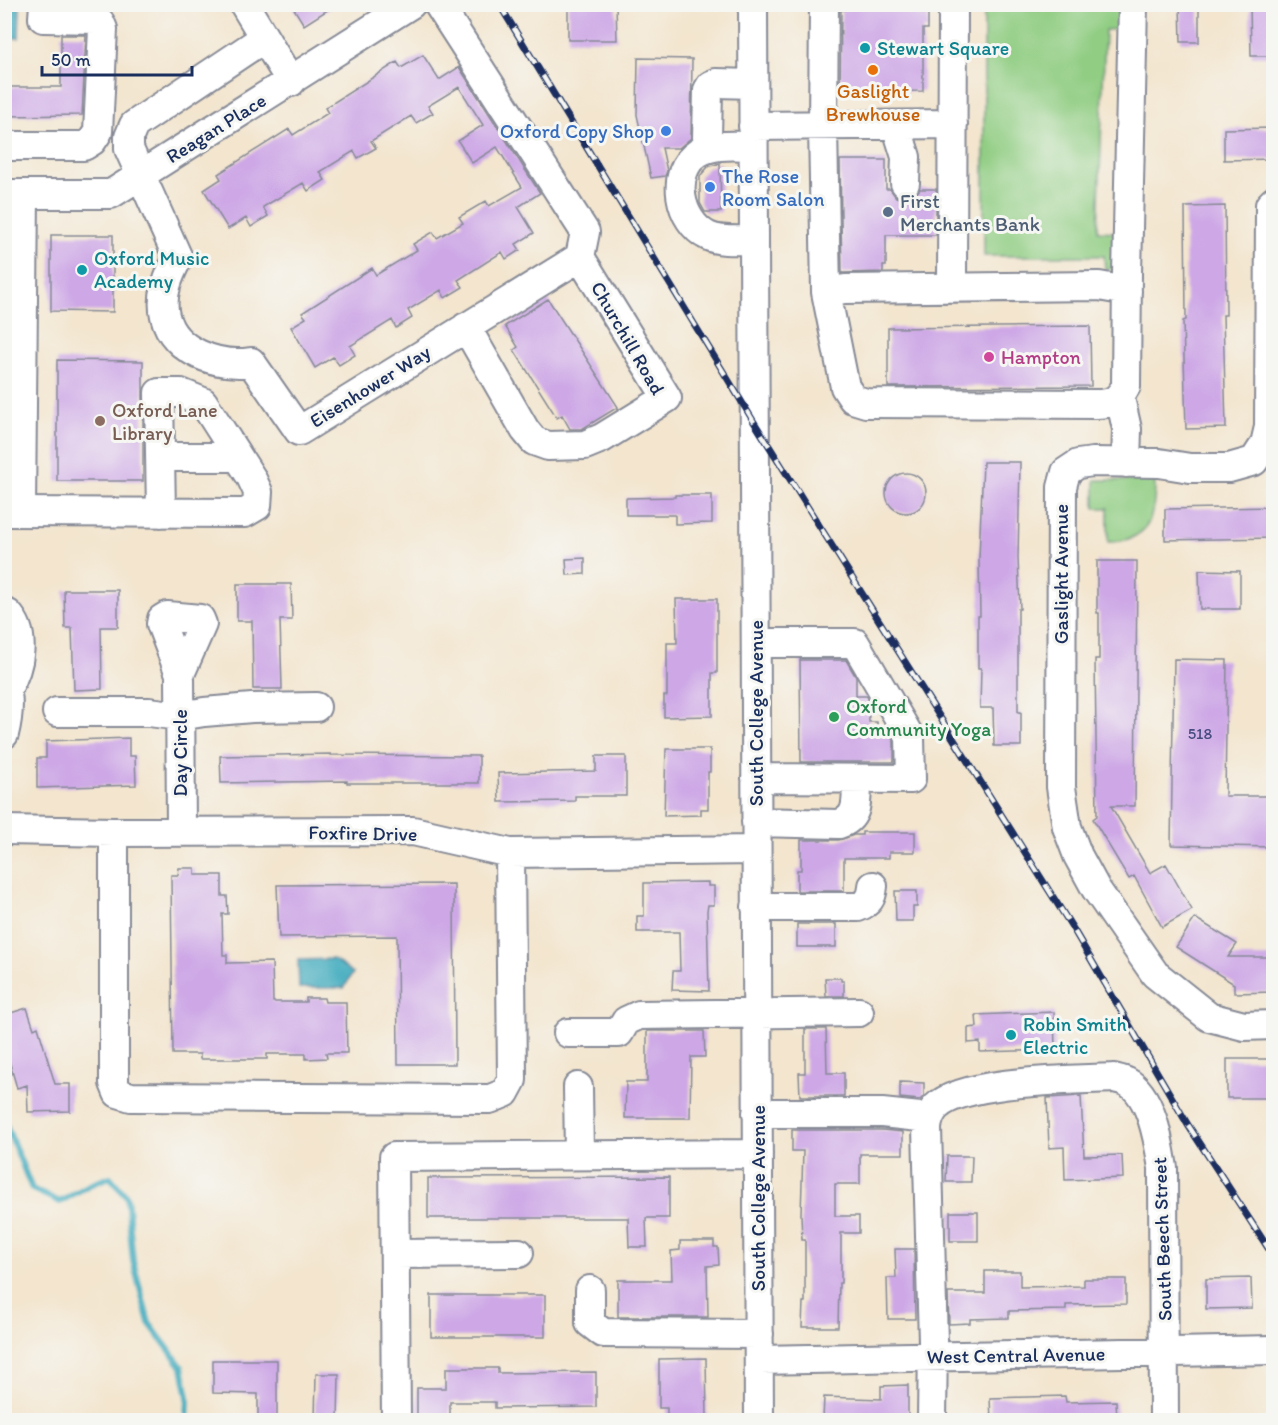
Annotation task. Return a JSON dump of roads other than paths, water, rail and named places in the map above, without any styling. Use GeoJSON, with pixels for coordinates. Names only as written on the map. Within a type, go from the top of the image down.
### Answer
{"type":"FeatureCollection","features":[{"type":"Feature","properties":{"kind":"street"},"geometry":{"type":"LineString","coordinates":[[4,146],[84,146],[92,141],[98,132],[103,29],[100,22],[95,19],[44,18],[44,4]]}},
{"type":"Feature","properties":{"kind":"street"},"geometry":{"type":"LineString","coordinates":[[244,4],[291,82]]}},
{"type":"Feature","properties":{"kind":"street"},"geometry":{"type":"LineString","coordinates":[[438,4],[585,232],[580,257]]}},
{"type":"Feature","properties":{"kind":"street","name":"South College Avenue"},"geometry":{"type":"LineString","coordinates":[[753,4],[759,1420]]}},
{"type":"Feature","properties":{"kind":"street"},"geometry":{"type":"LineString","coordinates":[[824,4],[823,126],[826,292],[845,387],[854,399],[866,403],[1109,404],[1120,398],[1126,386],[1133,4]]}},
{"type":"Feature","properties":{"kind":"street"},"geometry":{"type":"LineString","coordinates":[[952,288],[953,4]]}},
{"type":"Feature","properties":{"kind":"street","name":"Reagan Place"},"geometry":{"type":"LineString","coordinates":[[14,194],[111,194],[291,82],[407,6]]}},
{"type":"Feature","properties":{"kind":"street"},"geometry":{"type":"LineString","coordinates":[[140,177],[129,149],[129,137],[134,125],[264,38]]}},
{"type":"Feature","properties":{"kind":"street"},"geometry":{"type":"LineString","coordinates":[[714,147],[707,138],[708,90],[711,85],[716,83],[753,84]]}},
{"type":"Feature","properties":{"kind":"street"},"geometry":{"type":"LineString","coordinates":[[754,240],[710,237],[696,229],[688,217],[681,196],[680,180],[688,162],[699,153],[753,136],[823,126],[953,124]]}},
{"type":"Feature","properties":{"kind":"street"},"geometry":{"type":"LineString","coordinates":[[896,125],[906,156],[905,183]]}},
{"type":"Feature","properties":{"kind":"street","name":"Eisenhower Way"},"geometry":{"type":"LineString","coordinates":[[140,177],[178,258],[168,276],[164,293],[165,315],[170,329],[181,342],[196,353],[214,360],[236,364],[251,362],[299,430],[580,257]]}},
{"type":"Feature","properties":{"kind":"street"},"geometry":{"type":"LineString","coordinates":[[14,194],[13,512],[161,513],[244,513],[257,506],[258,492],[251,477],[203,402],[181,393],[159,393],[161,513]]}},
{"type":"Feature","properties":{"kind":"street","name":"Gaslight Avenue"},"geometry":{"type":"LineString","coordinates":[[1274,201],[1270,205],[1269,427],[1265,444],[1254,461],[1229,468],[1093,462],[1078,464],[1066,472],[1062,487],[1061,787],[1067,827],[1078,856],[1095,889],[1155,974],[1209,1017],[1244,1026],[1274,1025]]}},
{"type":"Feature","properties":{"kind":"street","name":"Churchill Road"},"geometry":{"type":"LineString","coordinates":[[465,327],[525,430],[534,441],[548,446],[564,446],[585,444],[602,438],[667,398],[580,257]]}},
{"type":"Feature","properties":{"kind":"street"},"geometry":{"type":"LineString","coordinates":[[826,292],[845,289],[1099,286],[1127,291]]}},
{"type":"Feature","properties":{"kind":"street"},"geometry":{"type":"LineString","coordinates":[[1120,398],[1128,429],[1126,463]]}},
{"type":"Feature","properties":{"kind":"street"},"geometry":{"type":"LineString","coordinates":[[160,457],[238,457]]}},
{"type":"Feature","properties":{"kind":"street"},"geometry":{"type":"LineString","coordinates":[[4,734],[7,720],[6,686],[16,673],[19,659],[19,630],[16,622],[6,613]]}},
{"type":"Feature","properties":{"kind":"street"},"geometry":{"type":"LineString","coordinates":[[756,643],[855,643],[910,737],[911,779],[756,778]]}},
{"type":"Feature","properties":{"kind":"street","name":"Day Circle"},"geometry":{"type":"LineString","coordinates":[[180,674],[181,831]]}},
{"type":"Feature","properties":{"kind":"street"},"geometry":{"type":"LineString","coordinates":[[57,712],[149,712],[180,716],[252,708],[316,707]]}},
{"type":"Feature","properties":{"kind":"street"},"geometry":{"type":"LineString","coordinates":[[756,822],[839,824],[846,822],[855,811],[856,780]]}},
{"type":"Feature","properties":{"kind":"street","name":"Foxfire Drive"},"geometry":{"type":"LineString","coordinates":[[4,830],[413,831],[510,854],[756,849]]}},
{"type":"Feature","properties":{"kind":"street"},"geometry":{"type":"LineString","coordinates":[[114,832],[114,1083],[118,1093],[131,1097],[490,1099],[506,1093],[512,1080],[510,854]]}},
{"type":"Feature","properties":{"kind":"street"},"geometry":{"type":"LineString","coordinates":[[756,908],[858,907],[867,904],[872,896],[873,886]]}},
{"type":"Feature","properties":{"kind":"street"},"geometry":{"type":"LineString","coordinates":[[568,1033],[619,1033],[627,1021],[639,1015],[859,1012]]}},
{"type":"Feature","properties":{"kind":"street","name":"South Beech Street"},"geometry":{"type":"LineString","coordinates":[[929,1118],[934,1108],[952,1097],[1005,1084],[1114,1078],[1129,1082],[1143,1100],[1156,1129],[1163,1168],[1164,1420]]}},
{"type":"Feature","properties":{"kind":"street"},"geometry":{"type":"LineString","coordinates":[[578,1087],[579,1155]]}},
{"type":"Feature","properties":{"kind":"street"},"geometry":{"type":"LineString","coordinates":[[757,1113],[882,1113],[929,1118],[927,1128],[933,1356],[932,1420]]}},
{"type":"Feature","properties":{"kind":"street"},"geometry":{"type":"LineString","coordinates":[[396,1420],[394,1157],[758,1154]]}},
{"type":"Feature","properties":{"kind":"street"},"geometry":{"type":"LineString","coordinates":[[395,1254],[519,1253]]}},
{"type":"Feature","properties":{"kind":"street","name":"West Central Avenue"},"geometry":{"type":"LineString","coordinates":[[590,1290],[590,1323],[603,1333],[759,1347],[933,1356],[1274,1350]]}},
{"type":"Feature","properties":{"kind":"water"},"geometry":{"type":"Polygon","coordinates":[[[5,4],[20,5],[19,38],[5,38],[5,4]]]}},
{"type":"Feature","properties":{"kind":"water"},"geometry":{"type":"Polygon","coordinates":[[[333,959],[353,973],[344,988],[299,988],[298,960],[333,959]]]}},
{"type":"Feature","properties":{"kind":"waterway"},"geometry":{"type":"LineString","coordinates":[[4,1120],[32,1189],[60,1202],[89,1185],[110,1177],[127,1197],[133,1261],[149,1323],[182,1367],[188,1397],[187,1420]]}},
{"type":"Feature","properties":{"kind":"railway"},"geometry":{"type":"LineString","coordinates":[[499,4],[754,422],[1072,927],[1188,1125],[1274,1257]]}},
{"type":"Feature","properties":{"kind":"place","name":"Stewart Square"},"geometry":{"type":"Point","coordinates":[865,48]}},
{"type":"Feature","properties":{"kind":"place","name":"Gaslight Brewhouse"},"geometry":{"type":"Point","coordinates":[873,70]}},
{"type":"Feature","properties":{"kind":"place","name":"Oxford Copy Shop"},"geometry":{"type":"Point","coordinates":[666,131]}},
{"type":"Feature","properties":{"kind":"place","name":"The Rose Room Salon"},"geometry":{"type":"Point","coordinates":[710,187]}},
{"type":"Feature","properties":{"kind":"place","name":"First Merchants Bank"},"geometry":{"type":"Point","coordinates":[888,212]}},
{"type":"Feature","properties":{"kind":"place","name":"Oxford Music Academy"},"geometry":{"type":"Point","coordinates":[82,270]}},
{"type":"Feature","properties":{"kind":"place","name":"Hampton"},"geometry":{"type":"Point","coordinates":[989,357]}},
{"type":"Feature","properties":{"kind":"place","name":"Oxford Lane Library"},"geometry":{"type":"Point","coordinates":[100,421]}},
{"type":"Feature","properties":{"kind":"place","name":"Oxford Community Yoga"},"geometry":{"type":"Point","coordinates":[834,717]}},
{"type":"Feature","properties":{"kind":"place","name":"Robin Smith Electric"},"geometry":{"type":"Point","coordinates":[1011,1035]}}]}
